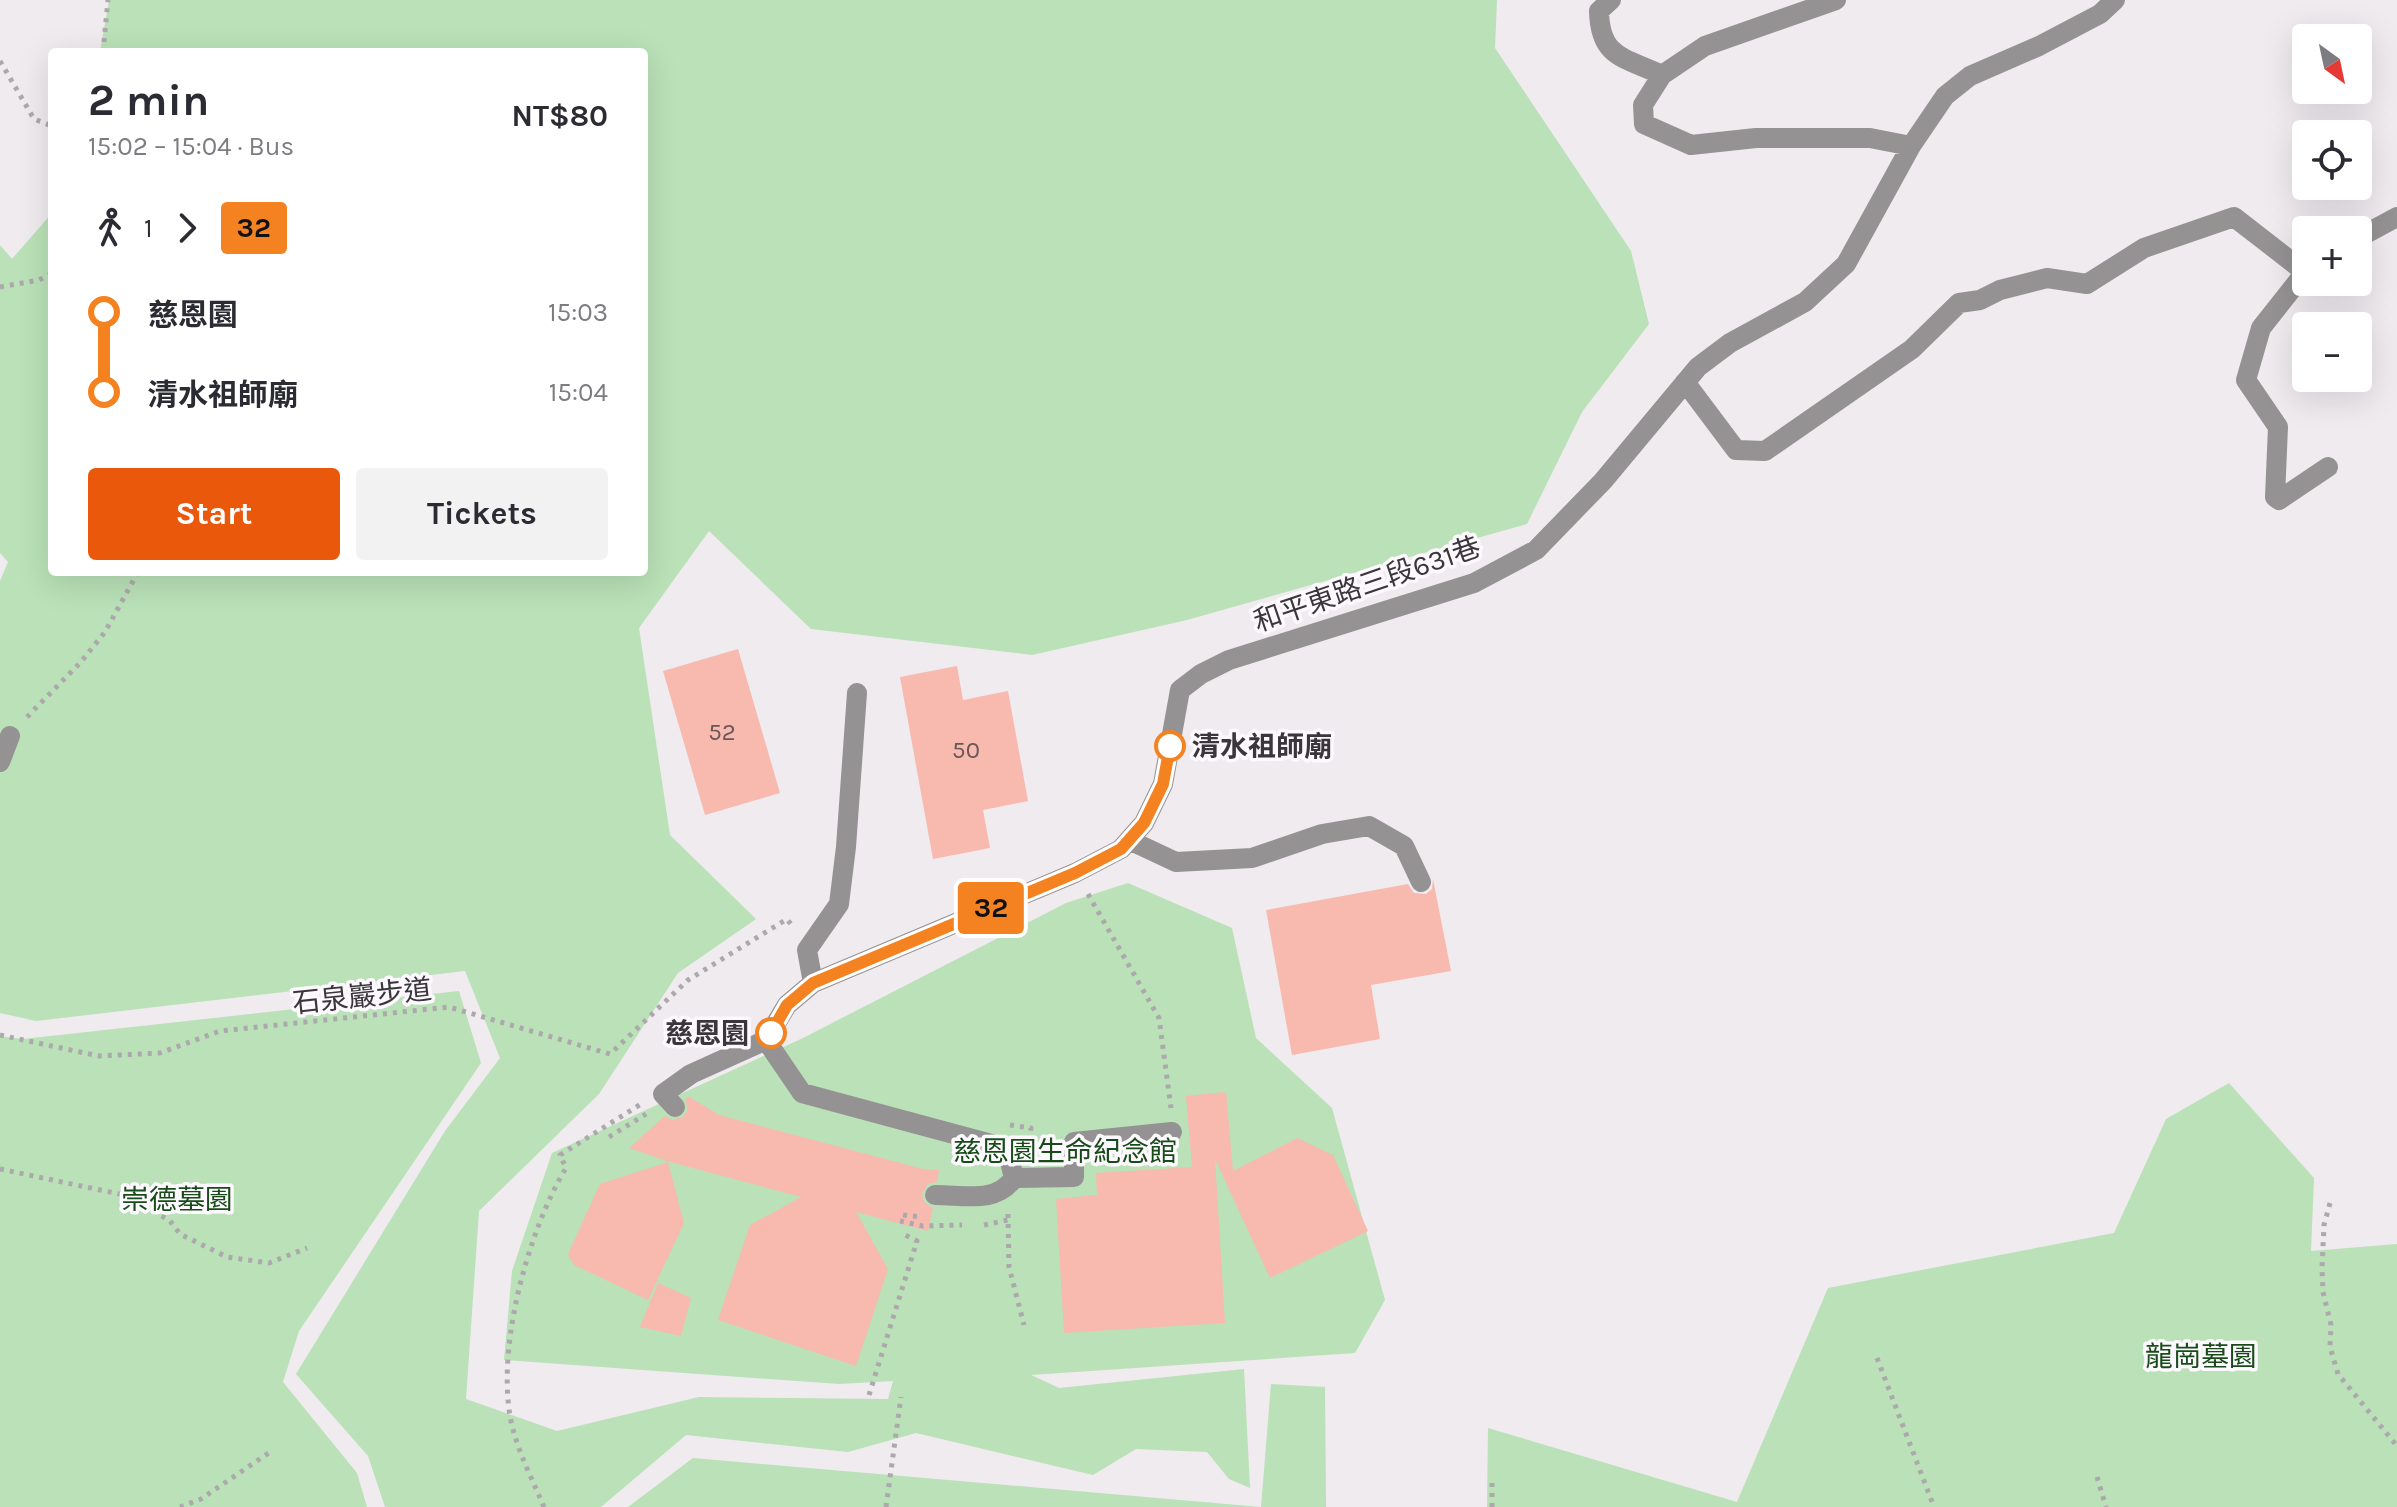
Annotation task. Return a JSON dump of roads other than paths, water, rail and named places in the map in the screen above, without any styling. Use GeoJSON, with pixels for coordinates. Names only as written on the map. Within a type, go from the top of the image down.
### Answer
{"type":"FeatureCollection","features":[{"type":"Feature","properties":{"kind":"street"},"geometry":{"type":"LineString","coordinates":[[1611,0],[1599,11],[1599,34],[1611,51],[1662,75]]}},
{"type":"Feature","properties":{"kind":"street"},"geometry":{"type":"LineString","coordinates":[[1836,0],[1705,46],[1662,75],[1643,105],[1644,124],[1691,145],[1756,138],[1855,138],[1911,146]]}},
{"type":"Feature","properties":{"kind":"street","name":"和平東路三段631巷"},"geometry":{"type":"LineString","coordinates":[[766,1040],[787,1005],[813,983],[1075,873],[1121,849],[1144,823],[1163,784],[1180,690],[1201,674],[1229,660],[1474,583],[1536,550],[1603,481],[1698,367],[1730,343],[1805,302],[1846,264],[1911,146],[1945,96],[1970,76],[2076,27],[2100,14],[2115,0]]}},
{"type":"Feature","properties":{"kind":"street"},"geometry":{"type":"LineString","coordinates":[[1685,382],[1736,450],[1765,451],[1912,349],[1959,303],[1980,300],[2000,290],[2047,278],[2087,284],[2144,248],[2234,217],[2292,261]]}},
{"type":"Feature","properties":{"kind":"street"},"geometry":{"type":"LineString","coordinates":[[2372,230],[2397,217]]}},
{"type":"Feature","properties":{"kind":"street"},"geometry":{"type":"LineString","coordinates":[[2292,288],[2261,328],[2246,380],[2278,427],[2275,497],[2279,500],[2328,467]]}},
{"type":"Feature","properties":{"kind":"street"},"geometry":{"type":"LineString","coordinates":[[813,983],[807,950],[839,904],[857,693]]}},
{"type":"Feature","properties":{"kind":"street"},"geometry":{"type":"LineString","coordinates":[[0,762],[10,736]]}},
{"type":"Feature","properties":{"kind":"street"},"geometry":{"type":"LineString","coordinates":[[1129,840],[1176,862],[1252,858],[1322,834],[1369,826],[1404,846],[1421,882]]}},
{"type":"Feature","properties":{"kind":"street"},"geometry":{"type":"LineString","coordinates":[[675,1107],[663,1094],[691,1074],[766,1040],[802,1093],[991,1144],[1009,1158],[1014,1178],[1006,1190],[996,1195],[935,1195]]}},
{"type":"Feature","properties":{"kind":"street"},"geometry":{"type":"LineString","coordinates":[[1014,1178],[1074,1177],[1074,1142],[1172,1132]]}},
{"type":"Feature","properties":{"kind":"place","name":"清水祖師廟"},"geometry":{"type":"Point","coordinates":[1170,746]}},
{"type":"Feature","properties":{"kind":"place","name":"慈恩園"},"geometry":{"type":"Point","coordinates":[771,1033]}},
{"type":"Feature","properties":{"kind":"park label","name":"慈恩園生命紀念館"},"geometry":{"type":"Point","coordinates":[1065,1151]}},
{"type":"Feature","properties":{"kind":"park label","name":"崇德墓園"},"geometry":{"type":"Point","coordinates":[177,1199]}},
{"type":"Feature","properties":{"kind":"park label","name":"龍崗墓園"},"geometry":{"type":"Point","coordinates":[2201,1356]}}]}
